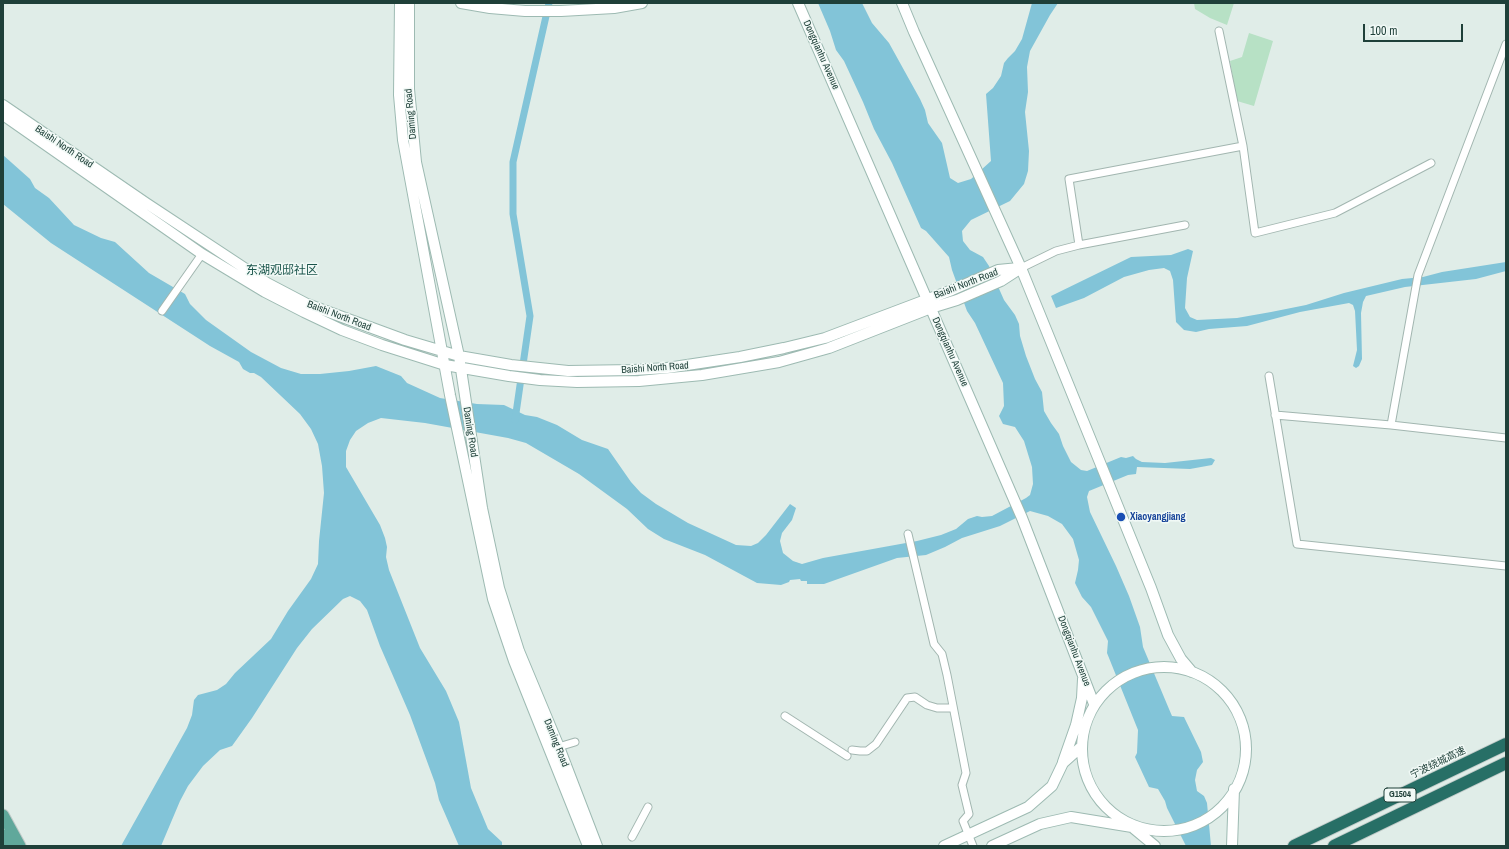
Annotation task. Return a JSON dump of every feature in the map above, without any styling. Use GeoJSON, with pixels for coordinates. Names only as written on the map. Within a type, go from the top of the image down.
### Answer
{"type":"FeatureCollection","features":[{"type":"Feature","properties":{"kind":"highway","name":"宁波绕城高速"},"geometry":{"type":"LineString","coordinates":[[1294,846],[1506,744]]}},
{"type":"Feature","properties":{"kind":"highway","name":"G1504"},"geometry":{"type":"LineString","coordinates":[[1334,846],[1506,764]]}},
{"type":"Feature","properties":{"kind":"main road","name":"Daming Road"},"geometry":{"type":"LineString","coordinates":[[400,3],[399,96],[403,140],[450,395],[493,599],[514,661],[555,748],[597,846]]}},
{"type":"Feature","properties":{"kind":"main road","name":"Daming Road"},"geometry":{"type":"LineString","coordinates":[[409,3],[409,89],[415,154],[459,356],[482,508],[499,588],[519,651],[555,748],[588,846]]}},
{"type":"Feature","properties":{"kind":"main road"},"geometry":{"type":"LineString","coordinates":[[460,3],[490,8],[525,11],[561,11],[614,8],[642,3]]}},
{"type":"Feature","properties":{"kind":"main road","name":"Dongqianhu Avenue"},"geometry":{"type":"LineString","coordinates":[[798,3],[1022,518],[1094,704]]}},
{"type":"Feature","properties":{"kind":"main road"},"geometry":{"type":"LineString","coordinates":[[902,3],[1021,268],[1151,588],[1168,635],[1181,659],[1192,672]]}},
{"type":"Feature","properties":{"kind":"main road","name":"Baishi North Road"},"geometry":{"type":"LineString","coordinates":[[3,105],[146,203],[267,283],[307,304],[404,340],[459,356],[511,365],[568,371],[634,370],[675,367],[740,357],[824,338],[929,303],[957,300],[1001,281],[1021,268]]}},
{"type":"Feature","properties":{"kind":"main road","name":"Baishi North Road"},"geometry":{"type":"LineString","coordinates":[[3,115],[202,254],[265,292],[330,324],[382,345],[445,365],[509,376],[540,380],[577,382],[639,381],[687,377],[779,362],[829,348],[998,270],[1021,268]]}},
{"type":"Feature","properties":{"kind":"main road"},"geometry":{"type":"LineString","coordinates":[[992,846],[1040,824],[1071,817],[1132,827],[1170,833],[1194,826],[1216,812],[1234,789],[1243,768],[1248,742],[1242,717],[1227,694],[1208,680],[1192,672],[1162,666],[1137,670],[1112,684],[1094,704],[1086,724],[1082,746],[1086,777],[1101,805],[1132,827],[1155,846]]}},
{"type":"Feature","properties":{"kind":"main road"},"geometry":{"type":"LineString","coordinates":[[944,846],[1028,806],[1052,786],[1063,763],[1079,712],[1082,698],[1083,673]]}},
{"type":"Feature","properties":{"kind":"main road"},"geometry":{"type":"LineString","coordinates":[[1063,763],[1082,746]]}},
{"type":"Feature","properties":{"kind":"main road"},"geometry":{"type":"LineString","coordinates":[[1232,846],[1234,789]]}},
{"type":"Feature","properties":{"kind":"main road"},"geometry":{"type":"LineString","coordinates":[[3,815],[20,846]]}},
{"type":"Feature","properties":{"kind":"main road"},"geometry":{"type":"LineString","coordinates":[[3,835],[8,846]]}},
{"type":"Feature","properties":{"kind":"street"},"geometry":{"type":"LineString","coordinates":[[1219,31],[1243,146],[1255,233],[1335,213],[1431,163]]}},
{"type":"Feature","properties":{"kind":"street"},"geometry":{"type":"LineString","coordinates":[[1392,425],[1418,275],[1506,44]]}},
{"type":"Feature","properties":{"kind":"street"},"geometry":{"type":"LineString","coordinates":[[1079,245],[1069,179],[1243,146]]}},
{"type":"Feature","properties":{"kind":"street"},"geometry":{"type":"LineString","coordinates":[[1021,268],[1056,251],[1079,245],[1185,225]]}},
{"type":"Feature","properties":{"kind":"street"},"geometry":{"type":"LineString","coordinates":[[162,311],[202,254]]}},
{"type":"Feature","properties":{"kind":"street"},"geometry":{"type":"LineString","coordinates":[[1269,376],[1297,544],[1506,566]]}},
{"type":"Feature","properties":{"kind":"street"},"geometry":{"type":"LineString","coordinates":[[1275,415],[1392,425],[1506,438]]}},
{"type":"Feature","properties":{"kind":"street"},"geometry":{"type":"LineString","coordinates":[[908,534],[934,644],[942,654],[966,773],[962,785],[969,814],[964,821],[973,846]]}},
{"type":"Feature","properties":{"kind":"street"},"geometry":{"type":"LineString","coordinates":[[852,750],[860,752],[867,751],[876,744],[907,698],[915,697],[927,705],[937,708],[953,708]]}},
{"type":"Feature","properties":{"kind":"street"},"geometry":{"type":"LineString","coordinates":[[785,716],[847,756]]}},
{"type":"Feature","properties":{"kind":"street"},"geometry":{"type":"LineString","coordinates":[[555,748],[576,742]]}},
{"type":"Feature","properties":{"kind":"street"},"geometry":{"type":"LineString","coordinates":[[632,837],[648,806]]}},
{"type":"Feature","properties":{"kind":"green space"},"geometry":{"type":"Polygon","coordinates":[[[1194,3],[1234,3],[1227,25],[1210,18],[1195,9],[1194,3]]]}},
{"type":"Feature","properties":{"kind":"green space"},"geometry":{"type":"Polygon","coordinates":[[[1249,33],[1273,41],[1254,106],[1237,101],[1230,61],[1242,57],[1249,33]]]}},
{"type":"Feature","properties":{"kind":"water"},"geometry":{"type":"Polygon","coordinates":[[[818,3],[862,3],[872,23],[889,43],[920,99],[925,110],[928,123],[942,143],[950,178],[958,183],[971,179],[991,161],[986,94],[993,88],[1001,76],[1004,63],[1015,51],[1022,39],[1032,3],[1058,3],[1030,51],[1027,67],[1028,92],[1025,112],[1029,151],[1028,171],[1024,184],[1010,201],[971,220],[962,231],[963,241],[970,250],[983,257],[989,266],[1004,300],[1015,315],[1019,324],[1020,336],[1026,356],[1042,392],[1044,411],[1059,434],[1071,462],[1081,470],[1087,471],[1121,457],[1126,458],[1133,456],[1142,462],[1165,463],[1211,458],[1215,460],[1212,465],[1190,469],[1137,467],[1136,474],[1128,475],[1089,491],[1087,497],[1090,512],[1129,596],[1140,627],[1143,647],[1172,716],[1184,717],[1201,752],[1203,762],[1197,770],[1195,780],[1197,791],[1204,796],[1207,803],[1211,846],[1186,846],[1158,789],[1149,787],[1135,757],[1137,753],[1138,730],[1107,653],[1108,641],[1091,607],[1082,597],[1075,583],[1079,560],[1073,539],[1062,524],[1048,516],[1030,511],[1000,526],[962,538],[926,555],[897,558],[824,584],[807,584],[807,581],[801,581],[800,579],[790,580],[789,582],[781,585],[757,583],[705,555],[664,539],[648,529],[627,509],[579,474],[526,443],[508,438],[425,423],[381,418],[368,423],[356,431],[350,440],[346,451],[346,467],[380,525],[387,547],[386,557],[389,570],[420,648],[446,691],[459,722],[471,788],[488,829],[502,842],[502,846],[459,846],[439,800],[435,783],[410,715],[380,646],[367,610],[360,601],[350,596],[343,599],[312,629],[297,648],[232,746],[220,750],[203,766],[188,786],[180,801],[161,846],[121,846],[187,728],[192,715],[194,700],[198,695],[217,690],[226,684],[235,673],[271,639],[288,611],[311,579],[318,564],[324,493],[322,466],[318,444],[311,429],[300,414],[261,377],[243,369],[239,362],[210,346],[51,243],[3,204],[3,155],[30,179],[35,188],[49,198],[74,225],[101,238],[115,242],[149,273],[185,294],[190,304],[206,320],[251,352],[281,368],[301,374],[320,374],[376,366],[401,376],[407,383],[440,398],[477,404],[504,405],[525,415],[537,417],[557,425],[582,440],[608,449],[631,482],[641,493],[656,504],[688,523],[736,545],[751,546],[758,543],[790,504],[796,508],[792,520],[782,533],[780,541],[783,553],[793,561],[802,564],[823,558],[917,541],[941,535],[956,529],[968,519],[977,516],[992,516],[1026,498],[1030,495],[1033,484],[1032,467],[1024,441],[1015,427],[1003,424],[999,416],[1004,406],[1003,383],[975,323],[967,311],[952,270],[949,257],[926,231],[921,228],[892,163],[874,129],[844,61],[836,50],[818,3]]]}},
{"type":"Feature","properties":{"kind":"water"},"geometry":{"type":"Polygon","coordinates":[[[1188,249],[1193,251],[1187,278],[1185,308],[1190,317],[1197,320],[1237,318],[1271,312],[1306,305],[1344,293],[1402,279],[1423,277],[1442,272],[1506,262],[1506,271],[1476,279],[1405,287],[1366,296],[1361,313],[1362,359],[1359,366],[1356,368],[1353,366],[1357,350],[1355,311],[1353,305],[1349,303],[1300,312],[1247,326],[1209,329],[1196,332],[1184,330],[1176,322],[1173,280],[1170,271],[1164,268],[1149,270],[1124,277],[1084,298],[1056,308],[1051,296],[1131,257],[1171,255],[1188,249]]]}},
{"type":"Feature","properties":{"kind":"waterway"},"geometry":{"type":"LineString","coordinates":[[515,420],[530,316],[513,214],[513,162],[549,3]]}},
{"type":"Feature","properties":{"kind":"place","name":"Xiaoyangjiang"},"geometry":{"type":"Point","coordinates":[1121,517]}},
{"type":"Feature","properties":{"kind":"district","name":"东湖观邸社区"},"geometry":{"type":"Point","coordinates":[282,271]}}]}
